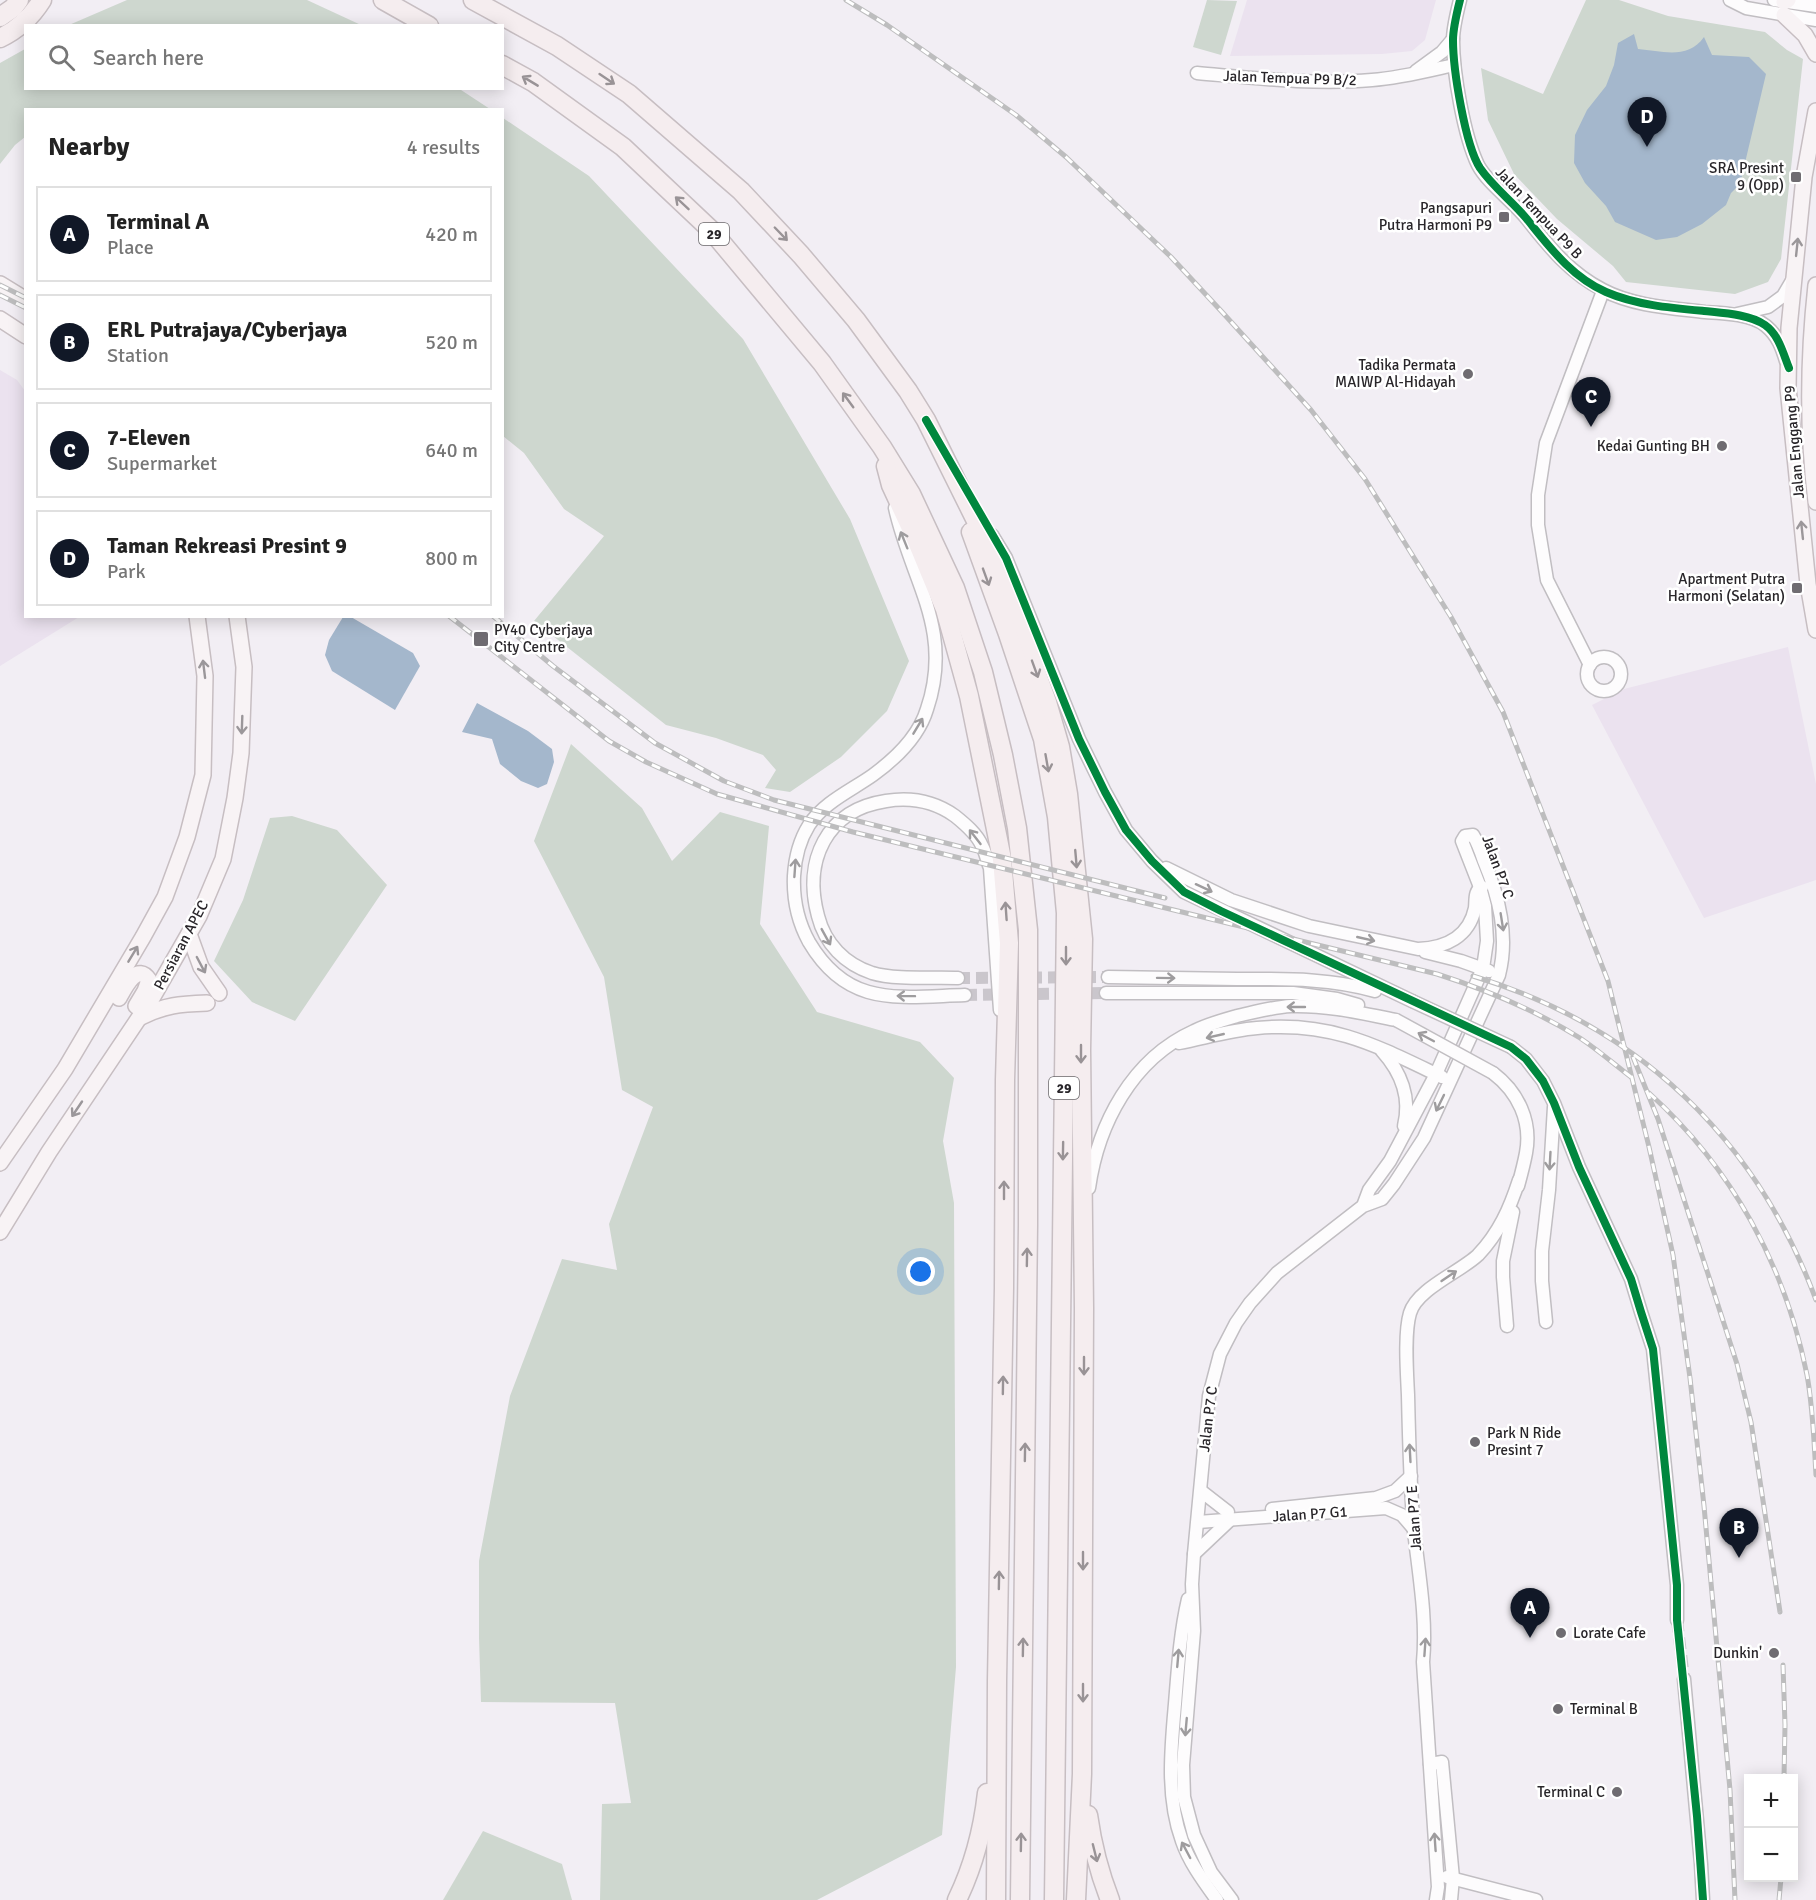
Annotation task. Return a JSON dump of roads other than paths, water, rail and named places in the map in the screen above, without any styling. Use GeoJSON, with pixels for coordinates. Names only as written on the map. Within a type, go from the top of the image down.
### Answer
{"type":"FeatureCollection","features":[{"type":"Feature","properties":{"kind":"highway"},"geometry":{"type":"LineString","coordinates":[[0,17],[13,8],[19,0]]}},
{"type":"Feature","properties":{"kind":"highway"},"geometry":{"type":"LineString","coordinates":[[0,38],[10,33],[36,10],[42,0]]}},
{"type":"Feature","properties":{"kind":"highway"},"geometry":{"type":"LineString","coordinates":[[383,0],[425,24]]}},
{"type":"Feature","properties":{"kind":"highway","name":"29"},"geometry":{"type":"LineString","coordinates":[[478,2],[557,46],[629,94],[741,191],[801,255],[856,320],[899,388],[948,482],[970,531],[1008,634],[1043,740],[1057,817],[1066,913],[1054,1900]]}},
{"type":"Feature","properties":{"kind":"highway","name":"29"},"geometry":{"type":"LineString","coordinates":[[504,66],[533,82],[623,147],[711,230],[822,363],[882,447],[911,494],[955,588],[983,672],[1003,755],[1017,828],[1028,930],[1020,1900]]}},
{"type":"Feature","properties":{"kind":"highway"},"geometry":{"type":"LineString","coordinates":[[856,320],[908,391],[926,420],[996,561],[1047,702],[1060,747],[1067,784],[1083,939],[1081,1062],[1084,1308],[1082,1774],[1076,1900]]}},
{"type":"Feature","properties":{"kind":"highway"},"geometry":{"type":"LineString","coordinates":[[882,447],[891,485],[945,609],[969,696],[1002,859],[1009,943],[1005,1080],[996,1900]]}},
{"type":"Feature","properties":{"kind":"highway"},"geometry":{"type":"LineString","coordinates":[[957,1900],[970,1868],[983,1822],[997,1681]]}},
{"type":"Feature","properties":{"kind":"highway"},"geometry":{"type":"LineString","coordinates":[[1082,1774],[1094,1849],[1110,1900]]}},
{"type":"Feature","properties":{"kind":"main road"},"geometry":{"type":"LineString","coordinates":[[1783,4],[1816,54]]}},
{"type":"Feature","properties":{"kind":"main road","name":"Jalan Enggang P9"},"geometry":{"type":"LineString","coordinates":[[1816,111],[1804,177],[1789,328],[1788,368],[1791,421],[1808,584],[1816,630]]}},
{"type":"Feature","properties":{"kind":"main road"},"geometry":{"type":"LineString","coordinates":[[0,284],[24,299]]}},
{"type":"Feature","properties":{"kind":"main road","name":"Jalan Enggang P9"},"geometry":{"type":"LineString","coordinates":[[1816,285],[1808,392],[1816,502]]}},
{"type":"Feature","properties":{"kind":"main road"},"geometry":{"type":"LineString","coordinates":[[0,319],[24,335]]}},
{"type":"Feature","properties":{"kind":"main road"},"geometry":{"type":"LineString","coordinates":[[0,1163],[65,1069],[165,897],[187,837],[203,775],[205,676],[197,618]]}},
{"type":"Feature","properties":{"kind":"main road","name":"Persiaran APEC"},"geometry":{"type":"LineString","coordinates":[[0,1232],[48,1152],[141,1017],[200,916],[223,859],[241,753],[244,667],[237,618]]}},
{"type":"Feature","properties":{"kind":"main road"},"geometry":{"type":"LineString","coordinates":[[189,934],[201,967],[219,993]]}},
{"type":"Feature","properties":{"kind":"main road"},"geometry":{"type":"LineString","coordinates":[[65,1069],[82,1055],[134,975],[144,974],[149,980],[145,991],[100,1065],[96,1082]]}},
{"type":"Feature","properties":{"kind":"main road"},"geometry":{"type":"LineString","coordinates":[[141,1017],[170,1005],[207,1003]]}},
{"type":"Feature","properties":{"kind":"street","name":"Jalan Tempua P9 B"},"geometry":{"type":"LineString","coordinates":[[1461,0],[1453,39],[1454,65],[1468,138],[1479,166],[1491,183],[1518,208],[1555,254],[1603,291],[1665,307],[1736,314],[1765,325],[1779,341],[1788,368]]}},
{"type":"Feature","properties":{"kind":"street"},"geometry":{"type":"LineString","coordinates":[[1730,0],[1746,8],[1783,4],[1816,6]]}},
{"type":"Feature","properties":{"kind":"street"},"geometry":{"type":"LineString","coordinates":[[1783,4],[1816,20]]}},
{"type":"Feature","properties":{"kind":"street"},"geometry":{"type":"LineString","coordinates":[[1407,76],[1443,52],[1453,39]]}},
{"type":"Feature","properties":{"kind":"street","name":"Jalan Tempua P9 B/2"},"geometry":{"type":"LineString","coordinates":[[1197,73],[1287,81],[1371,80],[1407,76],[1454,65]]}},
{"type":"Feature","properties":{"kind":"street","name":"Jalan Tempua P9 B"},"geometry":{"type":"LineString","coordinates":[[1736,314],[1768,307],[1783,296],[1794,275]]}},
{"type":"Feature","properties":{"kind":"street"},"geometry":{"type":"LineString","coordinates":[[1590,665],[1547,580],[1538,525],[1538,495],[1546,443],[1603,291]]}},
{"type":"Feature","properties":{"kind":"street"},"geometry":{"type":"LineString","coordinates":[[926,420],[1006,558],[1079,739],[1105,792],[1126,830],[1152,861],[1184,892],[1511,1047],[1526,1059],[1543,1081],[1631,1279],[1653,1349],[1677,1585],[1677,1620]]}},
{"type":"Feature","properties":{"kind":"street"},"geometry":{"type":"LineString","coordinates":[[891,485],[900,530],[926,598],[936,644],[936,666],[927,711],[907,744],[874,774],[834,801],[810,823],[796,856],[794,890],[800,921],[808,939],[832,973],[846,984],[863,992],[882,995],[965,995]]}},
{"type":"Feature","properties":{"kind":"street"},"geometry":{"type":"LineString","coordinates":[[958,978],[883,975],[871,972],[858,967],[830,944],[816,910],[813,879],[820,848],[826,835],[847,815],[865,806],[900,799],[917,800],[947,810],[972,831],[982,846],[990,868],[1005,1080]]}},
{"type":"Feature","properties":{"kind":"street","name":"Jalan P7 C"},"geometry":{"type":"LineString","coordinates":[[1232,1900],[1211,1872],[1194,1835],[1184,1797],[1183,1765],[1194,1631],[1192,1584],[1209,1396],[1220,1354],[1236,1323],[1250,1303],[1277,1273],[1363,1206],[1382,1199],[1408,1165],[1424,1138],[1451,1081],[1500,975],[1503,961],[1502,921],[1493,884],[1475,839],[1470,834],[1462,841],[1485,906],[1487,924],[1483,968],[1436,1074],[1390,1161],[1369,1190],[1363,1206]]}},
{"type":"Feature","properties":{"kind":"street"},"geometry":{"type":"LineString","coordinates":[[1152,861],[1231,900],[1309,926],[1461,961],[1500,975]]}},
{"type":"Feature","properties":{"kind":"street"},"geometry":{"type":"LineString","coordinates":[[1404,947],[1433,949],[1454,939],[1464,931],[1471,919],[1476,893],[1480,887],[1493,884]]}},
{"type":"Feature","properties":{"kind":"street"},"geometry":{"type":"LineString","coordinates":[[1108,977],[1325,981],[1357,986],[1412,1001]]}},
{"type":"Feature","properties":{"kind":"street"},"geometry":{"type":"LineString","coordinates":[[1106,993],[1312,995],[1361,1006],[1396,1020],[1507,1083],[1519,1101],[1528,1133],[1503,1261],[1507,1326]]}},
{"type":"Feature","properties":{"kind":"street"},"geometry":{"type":"LineString","coordinates":[[1084,1308],[1089,1186],[1098,1144],[1118,1098],[1152,1060],[1170,1044],[1193,1031],[1263,1010],[1290,1006],[1344,1010],[1396,1020]]}},
{"type":"Feature","properties":{"kind":"street"},"geometry":{"type":"LineString","coordinates":[[1170,1044],[1255,1028],[1283,1026],[1326,1030],[1369,1043],[1451,1081]]}},
{"type":"Feature","properties":{"kind":"street"},"geometry":{"type":"LineString","coordinates":[[1369,1043],[1382,1051],[1399,1074],[1404,1089],[1406,1116],[1401,1139]]}},
{"type":"Feature","properties":{"kind":"street"},"geometry":{"type":"LineString","coordinates":[[1546,1322],[1542,1251],[1549,1190],[1554,1103]]}},
{"type":"Feature","properties":{"kind":"street","name":"Jalan P7 E"},"geometry":{"type":"LineString","coordinates":[[1451,1900],[1453,1878],[1423,1662],[1425,1636],[1411,1476],[1407,1360],[1409,1316],[1413,1305],[1429,1290],[1477,1256],[1490,1240],[1502,1225],[1519,1180]]}},
{"type":"Feature","properties":{"kind":"street","name":"Jalan P7 G1"},"geometry":{"type":"LineString","coordinates":[[1229,1516],[1376,1498],[1395,1491],[1411,1476]]}},
{"type":"Feature","properties":{"kind":"street"},"geometry":{"type":"LineString","coordinates":[[1194,1554],[1229,1516],[1201,1491]]}},
{"type":"Feature","properties":{"kind":"street","name":"Jalan P7 G1"},"geometry":{"type":"LineString","coordinates":[[1198,1518],[1386,1508],[1402,1515],[1414,1529]]}},
{"type":"Feature","properties":{"kind":"street","name":"Jalan P7 C"},"geometry":{"type":"LineString","coordinates":[[1192,1584],[1180,1632],[1170,1780],[1174,1812],[1182,1842],[1199,1875],[1217,1900]]}},
{"type":"Feature","properties":{"kind":"street"},"geometry":{"type":"LineString","coordinates":[[1684,1679],[1701,1854],[1703,1900]]}},
{"type":"Feature","properties":{"kind":"street","name":"Jalan P7 E"},"geometry":{"type":"LineString","coordinates":[[1436,1763],[1436,1900]]}},
{"type":"Feature","properties":{"kind":"street"},"geometry":{"type":"LineString","coordinates":[[1437,1876],[1453,1878],[1536,1900]]}},
{"type":"Feature","properties":{"kind":"water"},"geometry":{"type":"Polygon","coordinates":[[[1634,34],[1638,49],[1665,52],[1690,49],[1704,37],[1712,55],[1749,57],[1766,74],[1740,184],[1731,193],[1726,205],[1702,224],[1677,237],[1656,240],[1615,222],[1606,206],[1585,183],[1574,163],[1575,135],[1587,110],[1606,86],[1614,65],[1618,43],[1634,34]]]}},
{"type":"Feature","properties":{"kind":"water"},"geometry":{"type":"Polygon","coordinates":[[[342,618],[353,618],[413,653],[420,666],[395,710],[332,671],[325,655],[329,640],[342,618]]]}},
{"type":"Feature","properties":{"kind":"water"},"geometry":{"type":"Polygon","coordinates":[[[477,703],[528,731],[552,749],[554,762],[547,784],[538,788],[521,781],[500,764],[492,739],[462,732],[477,703]]]}},
{"type":"Feature","properties":{"kind":"tunnel"},"geometry":{"type":"LineString","coordinates":[[958,978],[1108,977]]}},
{"type":"Feature","properties":{"kind":"tunnel"},"geometry":{"type":"LineString","coordinates":[[965,995],[1106,993]]}},
{"type":"Feature","properties":{"kind":"tunnel"},"geometry":{"type":"LineString","coordinates":[[1677,1620],[1684,1679]]}},
{"type":"Feature","properties":{"kind":"railway"},"geometry":{"type":"LineString","coordinates":[[846,0],[887,25],[1016,115],[1066,157],[1171,257],[1223,313],[1311,410],[1365,479],[1451,617],[1503,712],[1608,981],[1673,1255],[1704,1506],[1730,1790],[1735,1900]]}},
{"type":"Feature","properties":{"kind":"railway"},"geometry":{"type":"LineString","coordinates":[[0,285],[24,297]]}},
{"type":"Feature","properties":{"kind":"railway"},"geometry":{"type":"LineString","coordinates":[[0,295],[24,307]]}},
{"type":"Feature","properties":{"kind":"railway"},"geometry":{"type":"LineString","coordinates":[[452,618],[609,741],[646,762],[717,794],[853,832],[1437,974],[1492,994],[1546,1018],[1580,1038],[1631,1077]]}},
{"type":"Feature","properties":{"kind":"railway"},"geometry":{"type":"LineString","coordinates":[[495,618],[553,666],[655,743],[724,781],[774,800],[1165,898]]}},
{"type":"Feature","properties":{"kind":"railway"},"geometry":{"type":"LineString","coordinates":[[1473,976],[1533,998],[1588,1025],[1638,1058],[1684,1096],[1725,1139],[1760,1188],[1791,1242],[1816,1300]]}},
{"type":"Feature","properties":{"kind":"railway"},"geometry":{"type":"LineString","coordinates":[[1633,1057],[1658,1119],[1737,1364],[1751,1422],[1780,1612]]}},
{"type":"Feature","properties":{"kind":"railway"},"geometry":{"type":"LineString","coordinates":[[1649,1093],[1706,1153],[1730,1186],[1769,1257],[1785,1295],[1807,1375],[1816,1475]]}},
{"type":"Feature","properties":{"kind":"railway"},"geometry":{"type":"LineString","coordinates":[[1783,1665],[1784,1774]]}},
{"type":"Feature","properties":{"kind":"railway"},"geometry":{"type":"LineString","coordinates":[[1779,1900],[1781,1882]]}},
{"type":"Feature","properties":{"kind":"place","name":"Taman Rekreasi Presint 9"},"geometry":{"type":"Point","coordinates":[1647,147]}},
{"type":"Feature","properties":{"kind":"place","name":"SRA Presint 9 (Opp)"},"geometry":{"type":"Point","coordinates":[1796,177]}},
{"type":"Feature","properties":{"kind":"place","name":"Pangsapuri Putra Harmoni P9"},"geometry":{"type":"Point","coordinates":[1504,217]}},
{"type":"Feature","properties":{"kind":"place","name":"Tadika Permata MAIWP Al-Hidayah"},"geometry":{"type":"Point","coordinates":[1468,374]}},
{"type":"Feature","properties":{"kind":"place","name":"7-Eleven"},"geometry":{"type":"Point","coordinates":[1591,427]}},
{"type":"Feature","properties":{"kind":"place","name":"Kedai Gunting BH"},"geometry":{"type":"Point","coordinates":[1722,446]}},
{"type":"Feature","properties":{"kind":"place","name":"Apartment Putra Harmoni (Selatan)"},"geometry":{"type":"Point","coordinates":[1797,588]}},
{"type":"Feature","properties":{"kind":"place","name":"PY40 Cyberjaya City Centre"},"geometry":{"type":"Point","coordinates":[481,639]}},
{"type":"Feature","properties":{"kind":"place","name":"Park N Ride Presint 7"},"geometry":{"type":"Point","coordinates":[1475,1442]}},
{"type":"Feature","properties":{"kind":"place","name":"ERL Putrajaya/Cyberjaya"},"geometry":{"type":"Point","coordinates":[1739,1558]}},
{"type":"Feature","properties":{"kind":"place","name":"Lorate Cafe"},"geometry":{"type":"Point","coordinates":[1561,1633]}},
{"type":"Feature","properties":{"kind":"place","name":"Terminal A"},"geometry":{"type":"Point","coordinates":[1530,1638]}},
{"type":"Feature","properties":{"kind":"place","name":"Dunkin'"},"geometry":{"type":"Point","coordinates":[1774,1653]}},
{"type":"Feature","properties":{"kind":"place","name":"Terminal B"},"geometry":{"type":"Point","coordinates":[1558,1709]}},
{"type":"Feature","properties":{"kind":"place","name":"Terminal C"},"geometry":{"type":"Point","coordinates":[1617,1792]}}]}
